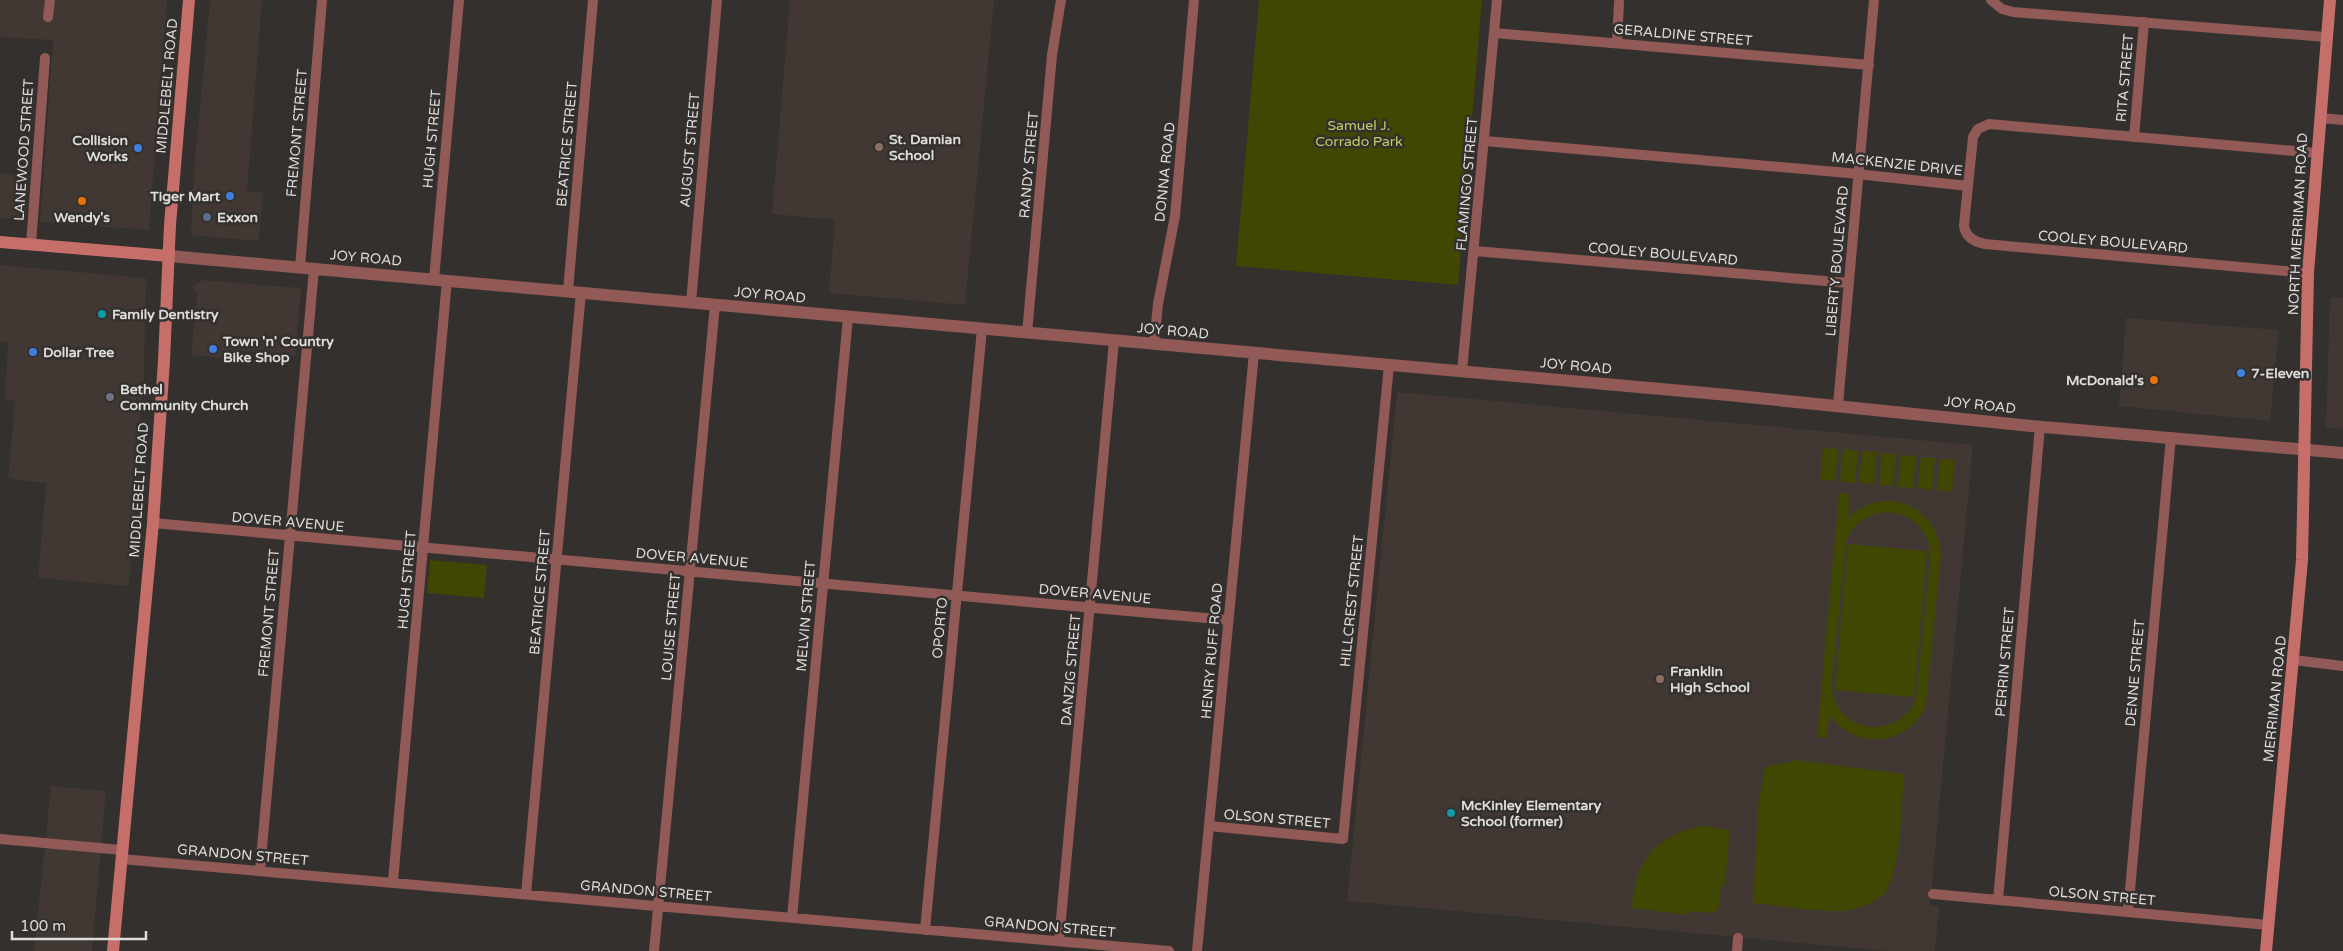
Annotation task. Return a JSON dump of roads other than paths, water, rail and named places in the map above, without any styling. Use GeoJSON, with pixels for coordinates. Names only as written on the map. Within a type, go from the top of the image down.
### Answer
{"type":"FeatureCollection","features":[{"type":"Feature","properties":{"kind":"main road","name":"MIDDLEBELT ROAD"},"geometry":{"type":"LineString","coordinates":[[113,951],[153,523],[169,256],[189,0]]}},
{"type":"Feature","properties":{"kind":"main road","name":"NORTH MERRIMAN ROAD"},"geometry":{"type":"LineString","coordinates":[[2304,450],[2308,273],[2330,0]]}},
{"type":"Feature","properties":{"kind":"main road","name":"JOY ROAD"},"geometry":{"type":"LineString","coordinates":[[0,242],[169,256]]}},
{"type":"Feature","properties":{"kind":"main road","name":"MERRIMAN ROAD"},"geometry":{"type":"LineString","coordinates":[[2266,951],[2294,660],[2303,542],[2304,450]]}},
{"type":"Feature","properties":{"kind":"street"},"geometry":{"type":"LineString","coordinates":[[48,17],[50,0]]}},
{"type":"Feature","properties":{"kind":"street","name":"FREMONT STREET"},"geometry":{"type":"LineString","coordinates":[[300,268],[322,0]]}},
{"type":"Feature","properties":{"kind":"street","name":"HUGH STREET"},"geometry":{"type":"LineString","coordinates":[[434,280],[458,0]]}},
{"type":"Feature","properties":{"kind":"street","name":"BEATRICE STREET"},"geometry":{"type":"LineString","coordinates":[[526,894],[557,559],[593,0]]}},
{"type":"Feature","properties":{"kind":"street","name":"AUGUST STREET"},"geometry":{"type":"LineString","coordinates":[[691,303],[717,0]]}},
{"type":"Feature","properties":{"kind":"street","name":"RANDY STREET"},"geometry":{"type":"LineString","coordinates":[[1028,333],[1052,65],[1061,0]]}},
{"type":"Feature","properties":{"kind":"street","name":"DONNA ROAD"},"geometry":{"type":"LineString","coordinates":[[1154,344],[1158,304],[1175,216],[1194,0]]}},
{"type":"Feature","properties":{"kind":"street","name":"FLAMINGO STREET"},"geometry":{"type":"LineString","coordinates":[[1462,371],[1475,251],[1497,0]]}},
{"type":"Feature","properties":{"kind":"street","name":"LIBERTY BOULEVARD"},"geometry":{"type":"LineString","coordinates":[[1838,406],[1874,0]]}},
{"type":"Feature","properties":{"kind":"street"},"geometry":{"type":"LineString","coordinates":[[1991,1],[2002,9],[2014,12],[2326,37]]}},
{"type":"Feature","properties":{"kind":"street"},"geometry":{"type":"LineString","coordinates":[[1617,43],[1619,2]]}},
{"type":"Feature","properties":{"kind":"street","name":"RITA STREET"},"geometry":{"type":"LineString","coordinates":[[2134,137],[2144,22]]}},
{"type":"Feature","properties":{"kind":"street","name":"GERALDINE STREET"},"geometry":{"type":"LineString","coordinates":[[1494,33],[1869,65]]}},
{"type":"Feature","properties":{"kind":"street","name":"LANEWOOD STREET"},"geometry":{"type":"LineString","coordinates":[[31,244],[45,58]]}},
{"type":"Feature","properties":{"kind":"street"},"geometry":{"type":"LineString","coordinates":[[2320,118],[2343,120]]}},
{"type":"Feature","properties":{"kind":"street","name":"MACKENZIE DRIVE"},"geometry":{"type":"LineString","coordinates":[[1485,141],[1968,186],[1973,137],[1978,129],[1984,125],[1996,124],[2317,153]]}},
{"type":"Feature","properties":{"kind":"street","name":"COOLEY BOULEVARD"},"geometry":{"type":"LineString","coordinates":[[1968,186],[1965,230],[1973,240],[1979,243],[2308,273]]}},
{"type":"Feature","properties":{"kind":"street","name":"COOLEY BOULEVARD"},"geometry":{"type":"LineString","coordinates":[[1475,251],[1849,283]]}},
{"type":"Feature","properties":{"kind":"street","name":"JOY ROAD"},"geometry":{"type":"LineString","coordinates":[[169,256],[1462,371],[2343,453]]}},
{"type":"Feature","properties":{"kind":"street","name":"FREMONT STREET"},"geometry":{"type":"LineString","coordinates":[[260,870],[314,268]]}},
{"type":"Feature","properties":{"kind":"street","name":"HUGH STREET"},"geometry":{"type":"LineString","coordinates":[[393,881],[447,280]]}},
{"type":"Feature","properties":{"kind":"street","name":"LOUISE STREET"},"geometry":{"type":"LineString","coordinates":[[654,951],[715,305]]}},
{"type":"Feature","properties":{"kind":"street","name":"MELVIN STREET"},"geometry":{"type":"LineString","coordinates":[[792,918],[848,317]]}},
{"type":"Feature","properties":{"kind":"street","name":"OPORTO"},"geometry":{"type":"LineString","coordinates":[[925,930],[982,329]]}},
{"type":"Feature","properties":{"kind":"street","name":"DANZIG STREET"},"geometry":{"type":"LineString","coordinates":[[1060,941],[1114,341]]}},
{"type":"Feature","properties":{"kind":"street","name":"HENRY RUFF ROAD"},"geometry":{"type":"LineString","coordinates":[[1197,951],[1254,354]]}},
{"type":"Feature","properties":{"kind":"street","name":"HILLCREST STREET"},"geometry":{"type":"LineString","coordinates":[[1343,839],[1389,365]]}},
{"type":"Feature","properties":{"kind":"street","name":"PERRIN STREET"},"geometry":{"type":"LineString","coordinates":[[1998,900],[2040,426]]}},
{"type":"Feature","properties":{"kind":"street","name":"DENNE STREET"},"geometry":{"type":"LineString","coordinates":[[2128,912],[2171,437]]}},
{"type":"Feature","properties":{"kind":"street","name":"DOVER AVENUE"},"geometry":{"type":"LineString","coordinates":[[153,523],[1228,620]]}},
{"type":"Feature","properties":{"kind":"street"},"geometry":{"type":"LineString","coordinates":[[2294,660],[2343,666]]}},
{"type":"Feature","properties":{"kind":"street","name":"OLSON STREET"},"geometry":{"type":"LineString","coordinates":[[1209,826],[1343,839]]}},
{"type":"Feature","properties":{"kind":"street","name":"GRANDON STREET"},"geometry":{"type":"LineString","coordinates":[[0,839],[260,870],[1168,951]]}},
{"type":"Feature","properties":{"kind":"street","name":"OLSON STREET"},"geometry":{"type":"LineString","coordinates":[[1933,894],[2268,925]]}},
{"type":"Feature","properties":{"kind":"street"},"geometry":{"type":"LineString","coordinates":[[1737,951],[1738,938]]}},
{"type":"Feature","properties":{"kind":"place","name":"St. Damian School"},"geometry":{"type":"Point","coordinates":[879,147]}},
{"type":"Feature","properties":{"kind":"place","name":"Collision Works"},"geometry":{"type":"Point","coordinates":[138,148]}},
{"type":"Feature","properties":{"kind":"place","name":"Tiger Mart"},"geometry":{"type":"Point","coordinates":[230,196]}},
{"type":"Feature","properties":{"kind":"place","name":"Wendy's"},"geometry":{"type":"Point","coordinates":[82,201]}},
{"type":"Feature","properties":{"kind":"place","name":"Exxon"},"geometry":{"type":"Point","coordinates":[207,217]}},
{"type":"Feature","properties":{"kind":"place","name":"Family Dentistry"},"geometry":{"type":"Point","coordinates":[102,314]}},
{"type":"Feature","properties":{"kind":"place","name":"Town 'n' Country Bike Shop"},"geometry":{"type":"Point","coordinates":[213,349]}},
{"type":"Feature","properties":{"kind":"place","name":"Dollar Tree"},"geometry":{"type":"Point","coordinates":[33,352]}},
{"type":"Feature","properties":{"kind":"place","name":"7-Eleven"},"geometry":{"type":"Point","coordinates":[2241,373]}},
{"type":"Feature","properties":{"kind":"place","name":"McDonald's"},"geometry":{"type":"Point","coordinates":[2154,380]}},
{"type":"Feature","properties":{"kind":"place","name":"Bethel Community Church"},"geometry":{"type":"Point","coordinates":[110,397]}},
{"type":"Feature","properties":{"kind":"place","name":"Franklin High School"},"geometry":{"type":"Point","coordinates":[1660,679]}},
{"type":"Feature","properties":{"kind":"place","name":"McKinley Elementary School (former)"},"geometry":{"type":"Point","coordinates":[1451,813]}},
{"type":"Feature","properties":{"kind":"park label","name":"Samuel J. Corrado Park"},"geometry":{"type":"Point","coordinates":[1359,134]}}]}
